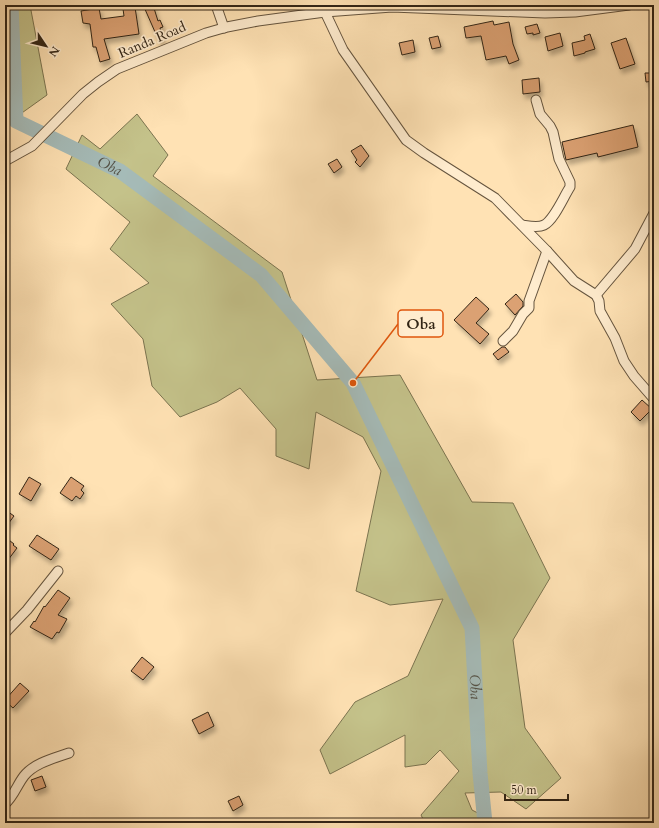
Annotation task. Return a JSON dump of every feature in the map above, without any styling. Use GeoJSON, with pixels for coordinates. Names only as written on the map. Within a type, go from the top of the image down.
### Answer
{"type":"FeatureCollection","features":[{"type":"Feature","properties":{"kind":"street"},"geometry":{"type":"LineString","coordinates":[[216,5],[224,28]]}},
{"type":"Feature","properties":{"kind":"street","name":"Randa Road"},"geometry":{"type":"LineString","coordinates":[[5,161],[32,146],[83,94],[117,69],[206,33],[224,28],[258,21],[325,12],[392,7],[545,13],[575,12],[629,5]]}},
{"type":"Feature","properties":{"kind":"street"},"geometry":{"type":"LineString","coordinates":[[325,12],[343,50],[406,140],[495,198],[522,224],[574,280],[596,295],[599,301],[600,311],[615,338],[624,361],[634,376],[654,399]]}},
{"type":"Feature","properties":{"kind":"street"},"geometry":{"type":"LineString","coordinates":[[522,224],[534,226],[544,225],[550,220],[570,187],[570,182],[559,158],[550,126],[540,114],[536,100]]}},
{"type":"Feature","properties":{"kind":"street"},"geometry":{"type":"LineString","coordinates":[[596,295],[635,249],[654,213]]}},
{"type":"Feature","properties":{"kind":"street"},"geometry":{"type":"LineString","coordinates":[[503,341],[513,331],[523,314],[529,308],[530,301],[548,251]]}},
{"type":"Feature","properties":{"kind":"street"},"geometry":{"type":"LineString","coordinates":[[5,634],[27,610],[58,571]]}},
{"type":"Feature","properties":{"kind":"street"},"geometry":{"type":"LineString","coordinates":[[5,804],[9,801],[25,774],[44,762],[69,753]]}},
{"type":"Feature","properties":{"kind":"shaded area"},"geometry":{"type":"Polygon","coordinates":[[[5,5],[30,5],[47,95],[5,125],[5,5]]]}},
{"type":"Feature","properties":{"kind":"shaded area"},"geometry":{"type":"Polygon","coordinates":[[[137,114],[168,155],[153,176],[282,272],[317,380],[400,375],[472,502],[513,503],[550,578],[513,640],[525,728],[561,778],[526,809],[501,792],[465,793],[472,810],[497,823],[425,823],[421,815],[459,771],[440,750],[426,764],[405,767],[405,735],[330,774],[320,750],[355,702],[408,676],[443,599],[390,605],[356,591],[381,471],[363,437],[316,412],[309,469],[276,456],[276,429],[240,388],[217,402],[180,417],[152,386],[143,339],[111,304],[149,283],[110,249],[130,222],[66,169],[82,135],[100,149],[137,114]]]}},
{"type":"Feature","properties":{"kind":"building"},"geometry":{"type":"Polygon","coordinates":[[[153,5],[158,21],[160,20],[163,27],[160,28],[163,39],[159,41],[144,7],[153,5]]]}},
{"type":"Feature","properties":{"kind":"building"},"geometry":{"type":"Polygon","coordinates":[[[135,7],[139,34],[104,39],[110,59],[100,62],[96,47],[93,47],[90,24],[83,23],[81,11],[99,8],[101,19],[124,16],[123,9],[135,7]]]}},
{"type":"Feature","properties":{"kind":"building"},"geometry":{"type":"Polygon","coordinates":[[[493,21],[494,25],[509,22],[513,44],[519,60],[509,64],[506,56],[486,60],[481,36],[466,38],[464,27],[493,21]]]}},
{"type":"Feature","properties":{"kind":"building"},"geometry":{"type":"Polygon","coordinates":[[[537,24],[540,33],[533,35],[533,33],[527,34],[525,27],[537,24]]]}},
{"type":"Feature","properties":{"kind":"building"},"geometry":{"type":"Polygon","coordinates":[[[560,33],[563,46],[548,51],[545,37],[560,33]]]}},
{"type":"Feature","properties":{"kind":"building"},"geometry":{"type":"Polygon","coordinates":[[[590,34],[595,49],[574,56],[572,43],[585,40],[584,36],[590,34]]]}},
{"type":"Feature","properties":{"kind":"building"},"geometry":{"type":"Polygon","coordinates":[[[438,36],[441,47],[432,49],[429,38],[438,36]]]}},
{"type":"Feature","properties":{"kind":"building"},"geometry":{"type":"Polygon","coordinates":[[[626,38],[635,64],[620,69],[611,43],[626,38]]]}},
{"type":"Feature","properties":{"kind":"building"},"geometry":{"type":"Polygon","coordinates":[[[413,40],[415,52],[402,55],[399,43],[413,40]]]}},
{"type":"Feature","properties":{"kind":"building"},"geometry":{"type":"Polygon","coordinates":[[[645,73],[654,73],[654,81],[646,82],[645,73]]]}},
{"type":"Feature","properties":{"kind":"building"},"geometry":{"type":"Polygon","coordinates":[[[539,78],[540,92],[523,94],[522,80],[539,78]]]}},
{"type":"Feature","properties":{"kind":"building"},"geometry":{"type":"Polygon","coordinates":[[[633,125],[638,147],[598,157],[597,153],[566,160],[562,142],[633,125]]]}},
{"type":"Feature","properties":{"kind":"building"},"geometry":{"type":"Polygon","coordinates":[[[361,145],[369,156],[360,167],[355,162],[357,160],[351,151],[361,145]]]}},
{"type":"Feature","properties":{"kind":"building"},"geometry":{"type":"Polygon","coordinates":[[[337,159],[342,167],[334,173],[328,164],[337,159]]]}},
{"type":"Feature","properties":{"kind":"building"},"geometry":{"type":"Polygon","coordinates":[[[516,294],[523,302],[523,306],[515,315],[505,304],[516,294]]]}},
{"type":"Feature","properties":{"kind":"building"},"geometry":{"type":"Polygon","coordinates":[[[476,297],[489,309],[476,323],[489,334],[480,344],[454,320],[476,297]]]}},
{"type":"Feature","properties":{"kind":"building"},"geometry":{"type":"Polygon","coordinates":[[[502,347],[505,347],[509,352],[498,360],[493,354],[502,347]]]}},
{"type":"Feature","properties":{"kind":"building"},"geometry":{"type":"Polygon","coordinates":[[[642,400],[652,409],[640,421],[631,412],[642,400]]]}},
{"type":"Feature","properties":{"kind":"building"},"geometry":{"type":"Polygon","coordinates":[[[29,477],[41,484],[31,501],[19,494],[29,477]]]}},
{"type":"Feature","properties":{"kind":"building"},"geometry":{"type":"Polygon","coordinates":[[[71,477],[84,486],[81,490],[84,493],[80,499],[76,496],[72,501],[60,493],[71,477]]]}},
{"type":"Feature","properties":{"kind":"building"},"geometry":{"type":"Polygon","coordinates":[[[7,511],[14,516],[5,528],[5,515],[7,511]]]}},
{"type":"Feature","properties":{"kind":"building"},"geometry":{"type":"Polygon","coordinates":[[[37,535],[59,549],[51,560],[29,546],[37,535]]]}},
{"type":"Feature","properties":{"kind":"building"},"geometry":{"type":"Polygon","coordinates":[[[5,537],[17,548],[5,564],[5,537]]]}},
{"type":"Feature","properties":{"kind":"building"},"geometry":{"type":"Polygon","coordinates":[[[58,590],[70,598],[58,615],[67,619],[59,633],[57,632],[52,639],[30,627],[34,621],[35,622],[44,606],[45,607],[58,590]]]}},
{"type":"Feature","properties":{"kind":"building"},"geometry":{"type":"Polygon","coordinates":[[[142,657],[154,667],[143,680],[131,671],[142,657]]]}},
{"type":"Feature","properties":{"kind":"building"},"geometry":{"type":"Polygon","coordinates":[[[20,683],[29,691],[13,708],[5,700],[20,683]]]}},
{"type":"Feature","properties":{"kind":"building"},"geometry":{"type":"Polygon","coordinates":[[[208,712],[214,726],[199,734],[192,720],[208,712]]]}},
{"type":"Feature","properties":{"kind":"building"},"geometry":{"type":"Polygon","coordinates":[[[42,776],[46,787],[35,791],[31,780],[42,776]]]}},
{"type":"Feature","properties":{"kind":"building"},"geometry":{"type":"Polygon","coordinates":[[[239,796],[243,805],[233,811],[228,801],[239,796]]]}},
{"type":"Feature","properties":{"kind":"waterway","name":"Oba"},"geometry":{"type":"LineString","coordinates":[[11,5],[16,121],[120,171],[261,275],[353,383],[472,628],[480,773],[485,823]]}},
{"type":"Feature","properties":{"kind":"place","name":"Oba"},"geometry":{"type":"Point","coordinates":[353,383]}}]}
